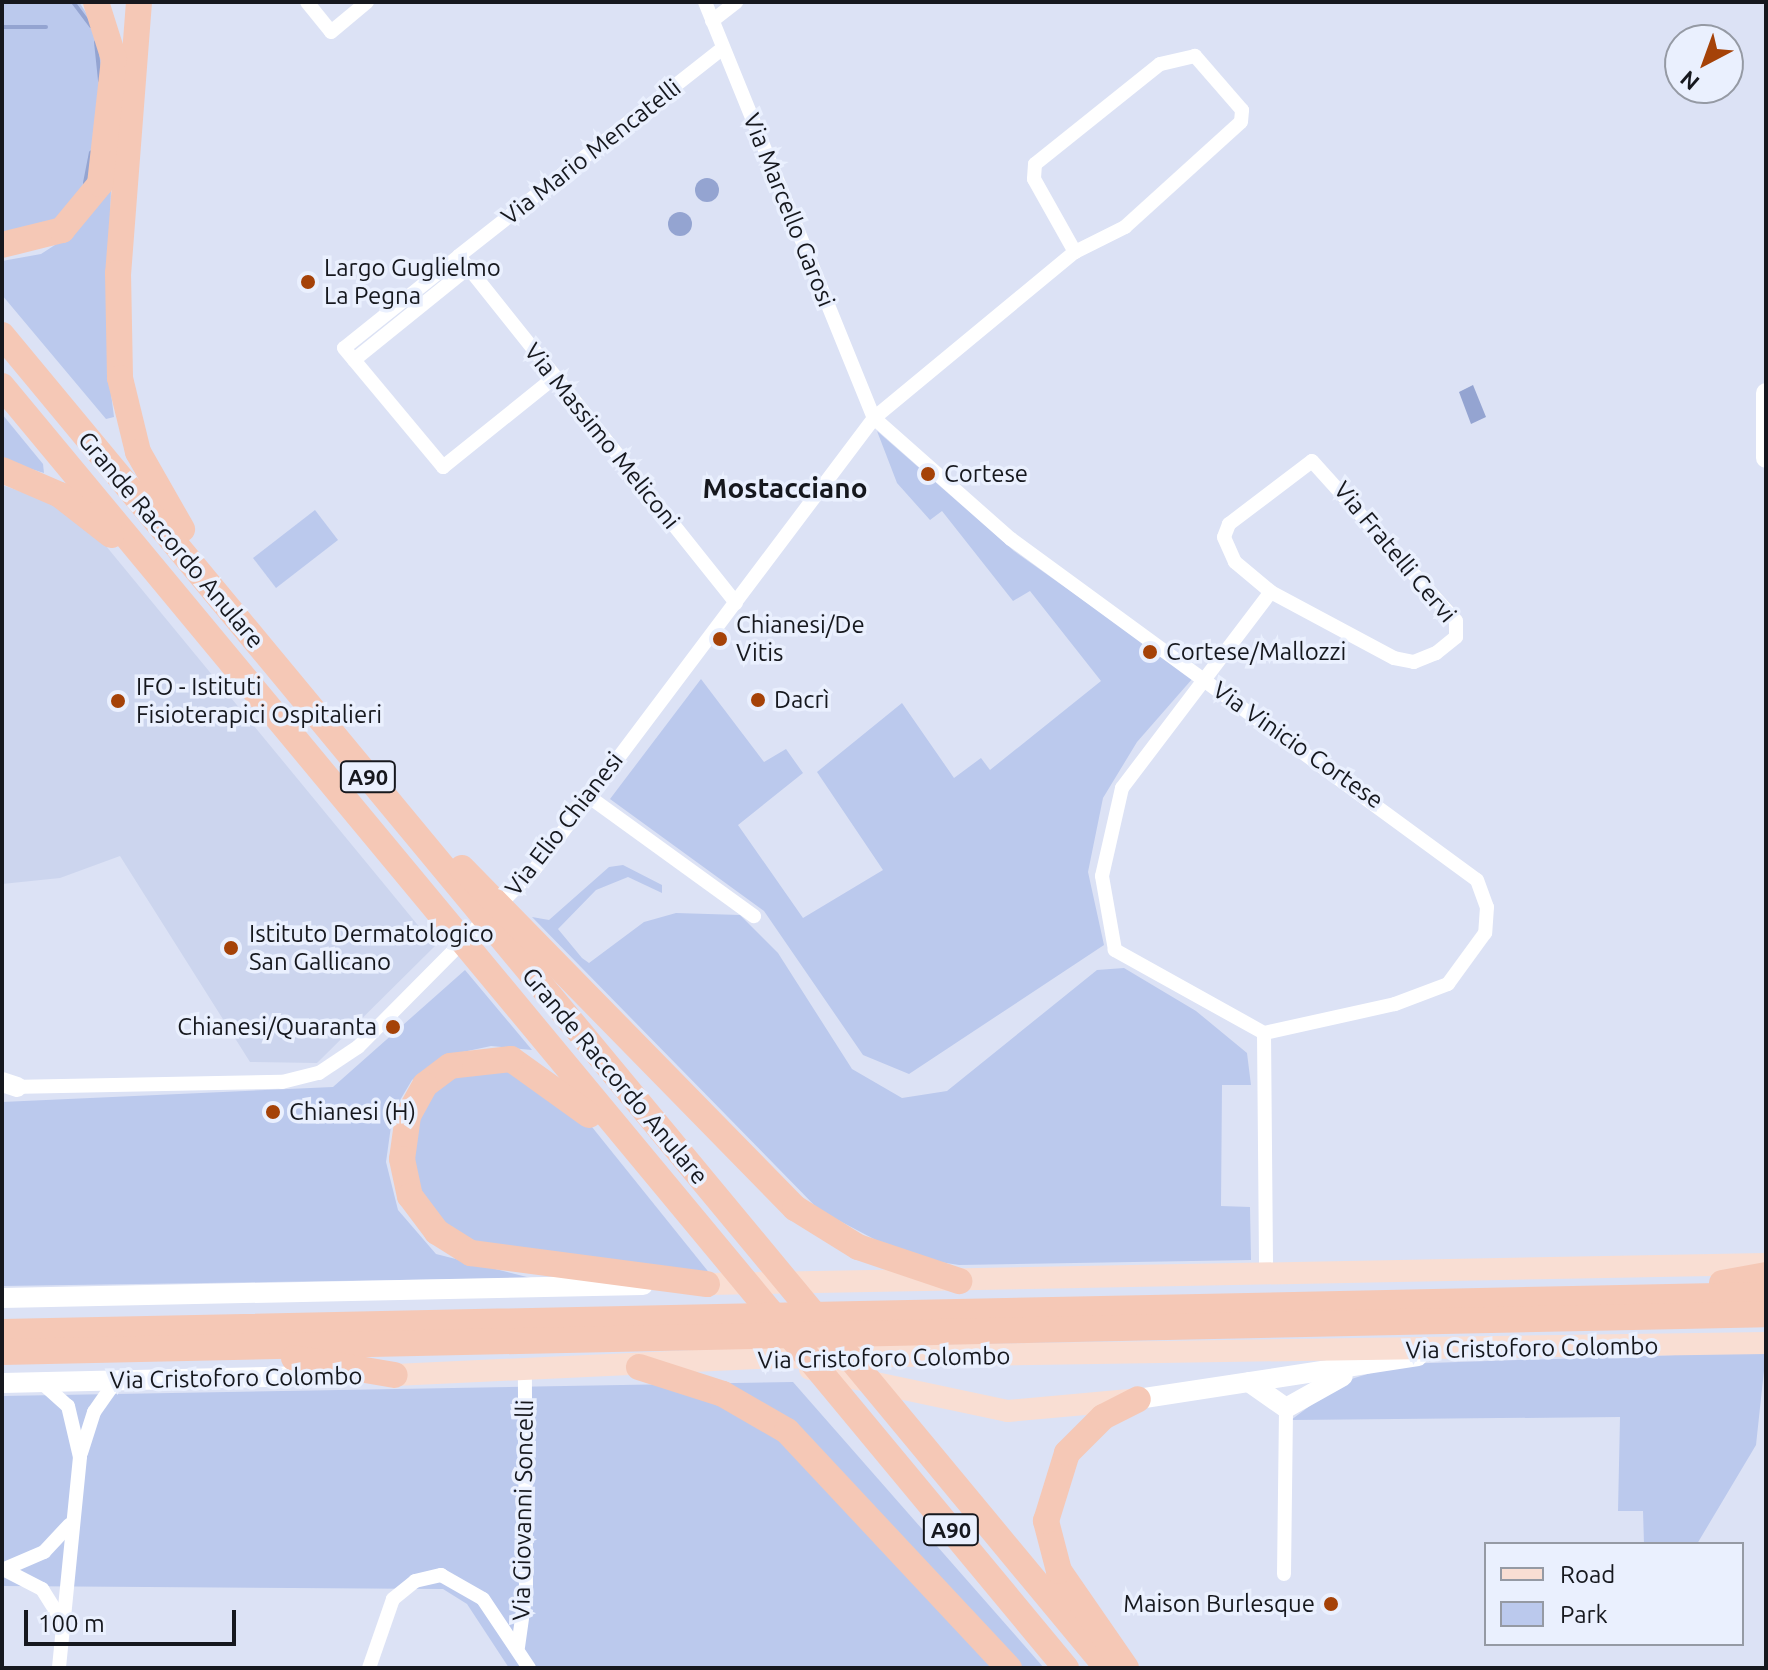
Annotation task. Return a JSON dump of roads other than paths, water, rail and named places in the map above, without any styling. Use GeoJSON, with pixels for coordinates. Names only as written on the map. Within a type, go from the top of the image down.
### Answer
{"type":"FeatureCollection","features":[{"type":"Feature","properties":{"kind":"highway"},"geometry":{"type":"LineString","coordinates":[[2,245],[62,230],[100,184],[114,59],[96,2]]}},
{"type":"Feature","properties":{"kind":"highway"},"geometry":{"type":"LineString","coordinates":[[139,2],[118,273],[125,409],[153,485],[251,636]]}},
{"type":"Feature","properties":{"kind":"highway","name":"Grande Raccordo Anulare"},"geometry":{"type":"LineString","coordinates":[[2,335],[1107,1668]]}},
{"type":"Feature","properties":{"kind":"highway","name":"Grande Raccordo Anulare"},"geometry":{"type":"LineString","coordinates":[[2,386],[1066,1668]]}},
{"type":"Feature","properties":{"kind":"highway"},"geometry":{"type":"LineString","coordinates":[[2,470],[70,502],[156,571]]}},
{"type":"Feature","properties":{"kind":"highway"},"geometry":{"type":"LineString","coordinates":[[388,802],[581,986],[795,1208],[858,1247],[959,1281]]}},
{"type":"Feature","properties":{"kind":"highway"},"geometry":{"type":"LineString","coordinates":[[663,1183],[547,1078],[511,1059],[469,1059],[440,1071],[421,1091],[405,1129],[403,1172],[410,1196],[458,1248],[543,1267],[707,1284]]}},
{"type":"Feature","properties":{"kind":"highway"},"geometry":{"type":"LineString","coordinates":[[1591,1299],[1766,1275]]}},
{"type":"Feature","properties":{"kind":"highway","name":"Via Cristoforo Colombo"},"geometry":{"type":"LineString","coordinates":[[2,1332],[1766,1295]]}},
{"type":"Feature","properties":{"kind":"highway","name":"Via Cristoforo Colombo"},"geometry":{"type":"LineString","coordinates":[[2,1352],[1766,1314]]}},
{"type":"Feature","properties":{"kind":"highway"},"geometry":{"type":"LineString","coordinates":[[211,1347],[395,1375]]}},
{"type":"Feature","properties":{"kind":"highway"},"geometry":{"type":"LineString","coordinates":[[639,1367],[733,1398],[787,1431],[1009,1668]]}},
{"type":"Feature","properties":{"kind":"highway"},"geometry":{"type":"LineString","coordinates":[[1126,1668],[1059,1571],[1046,1521],[1067,1453],[1103,1417],[1138,1399]]}},
{"type":"Feature","properties":{"kind":"main road"},"geometry":{"type":"LineString","coordinates":[[1766,393],[1766,458]]}},
{"type":"Feature","properties":{"kind":"main road"},"geometry":{"type":"LineString","coordinates":[[1437,1272],[1498,1258],[1766,1251]]}},
{"type":"Feature","properties":{"kind":"main road"},"geometry":{"type":"LineString","coordinates":[[2,1298],[1766,1264]]}},
{"type":"Feature","properties":{"kind":"main road","name":"Via Cristoforo Colombo"},"geometry":{"type":"LineString","coordinates":[[2,1383],[525,1372],[762,1358],[1766,1343]]}},
{"type":"Feature","properties":{"kind":"main road"},"geometry":{"type":"LineString","coordinates":[[762,1358],[1008,1411],[1138,1399],[1459,1349]]}},
{"type":"Feature","properties":{"kind":"main road"},"geometry":{"type":"LineString","coordinates":[[1249,1382],[1286,1408],[1369,1364]]}},
{"type":"Feature","properties":{"kind":"street"},"geometry":{"type":"LineString","coordinates":[[307,2],[331,32],[367,2]]}},
{"type":"Feature","properties":{"kind":"street","name":"Via Marcello Garosi"},"geometry":{"type":"LineString","coordinates":[[705,2],[874,418]]}},
{"type":"Feature","properties":{"kind":"street"},"geometry":{"type":"LineString","coordinates":[[712,21],[736,2]]}},
{"type":"Feature","properties":{"kind":"street","name":"Via Mario Mencatelli"},"geometry":{"type":"LineString","coordinates":[[555,377],[443,467],[349,354],[723,48]]}},
{"type":"Feature","properties":{"kind":"street","name":"Via Elio Chianesi"},"geometry":{"type":"LineString","coordinates":[[7,1085],[302,1078],[348,1055],[421,986],[534,870],[874,418],[1075,252],[1125,227],[1243,118],[1195,56],[1160,64],[1035,164],[1034,179],[1075,252]]}},
{"type":"Feature","properties":{"kind":"street","name":"Via Massimo Meliconi"},"geometry":{"type":"LineString","coordinates":[[464,262],[736,603]]}},
{"type":"Feature","properties":{"kind":"street","name":"Via Vinicio Cortese"},"geometry":{"type":"LineString","coordinates":[[874,418],[1011,539],[1462,863],[1487,907],[1476,951],[1444,987],[1264,1033]]}},
{"type":"Feature","properties":{"kind":"street","name":"Via Fratelli Cervi"},"geometry":{"type":"LineString","coordinates":[[1312,461],[1455,619],[1458,633],[1436,653],[1409,662],[1271,592],[1239,568],[1225,532],[1312,461]]}},
{"type":"Feature","properties":{"kind":"street"},"geometry":{"type":"LineString","coordinates":[[1266,1275],[1264,1033],[1115,950],[1102,876],[1113,808],[1146,749],[1271,592]]}},
{"type":"Feature","properties":{"kind":"street"},"geometry":{"type":"LineString","coordinates":[[588,796],[754,916]]}},
{"type":"Feature","properties":{"kind":"street","name":"Via Giovanni Soncelli"},"geometry":{"type":"LineString","coordinates":[[518,1647],[526,1590],[525,1372]]}},
{"type":"Feature","properties":{"kind":"street"},"geometry":{"type":"LineString","coordinates":[[59,1668],[70,1525],[80,1457],[94,1412],[116,1381]]}},
{"type":"Feature","properties":{"kind":"street"},"geometry":{"type":"LineString","coordinates":[[41,1382],[68,1406],[80,1457]]}},
{"type":"Feature","properties":{"kind":"street"},"geometry":{"type":"LineString","coordinates":[[1284,1574],[1286,1408]]}},
{"type":"Feature","properties":{"kind":"street"},"geometry":{"type":"LineString","coordinates":[[3,1570],[44,1552],[70,1525]]}},
{"type":"Feature","properties":{"kind":"street"},"geometry":{"type":"LineString","coordinates":[[3,1570],[42,1589],[62,1622]]}},
{"type":"Feature","properties":{"kind":"street"},"geometry":{"type":"LineString","coordinates":[[369,1668],[389,1604],[429,1575],[447,1576],[475,1592],[518,1647],[529,1668]]}},
{"type":"Feature","properties":{"kind":"waterway"},"geometry":{"type":"LineString","coordinates":[[73,2],[91,26]]}},
{"type":"Feature","properties":{"kind":"waterway"},"geometry":{"type":"LineString","coordinates":[[2,27],[46,27]]}},
{"type":"Feature","properties":{"kind":"waterway"},"geometry":{"type":"LineString","coordinates":[[96,42],[100,81]]}},
{"type":"Feature","properties":{"kind":"waterway"},"geometry":{"type":"LineString","coordinates":[[85,183],[91,153]]}},
{"type":"Feature","properties":{"kind":"place","name":"Largo Guglielmo La Pegna"},"geometry":{"type":"Point","coordinates":[308,282]}},
{"type":"Feature","properties":{"kind":"place","name":"Cortese"},"geometry":{"type":"Point","coordinates":[928,474]}},
{"type":"Feature","properties":{"kind":"place","name":"Chianesi/De Vitis"},"geometry":{"type":"Point","coordinates":[720,639]}},
{"type":"Feature","properties":{"kind":"place","name":"Cortese/Mallozzi"},"geometry":{"type":"Point","coordinates":[1150,652]}},
{"type":"Feature","properties":{"kind":"place","name":"Dacrì"},"geometry":{"type":"Point","coordinates":[758,700]}},
{"type":"Feature","properties":{"kind":"place","name":"IFO - Istituti Fisioterapici Ospitalieri"},"geometry":{"type":"Point","coordinates":[118,701]}},
{"type":"Feature","properties":{"kind":"place","name":"Istituto Dermatologico San Gallicano"},"geometry":{"type":"Point","coordinates":[231,948]}},
{"type":"Feature","properties":{"kind":"place","name":"Chianesi/Quaranta"},"geometry":{"type":"Point","coordinates":[393,1027]}},
{"type":"Feature","properties":{"kind":"place","name":"Chianesi (H)"},"geometry":{"type":"Point","coordinates":[273,1112]}},
{"type":"Feature","properties":{"kind":"place","name":"Maison Burlesque"},"geometry":{"type":"Point","coordinates":[1331,1604]}},
{"type":"Feature","properties":{"kind":"district","name":"Mostacciano"},"geometry":{"type":"Point","coordinates":[785,488]}}]}
